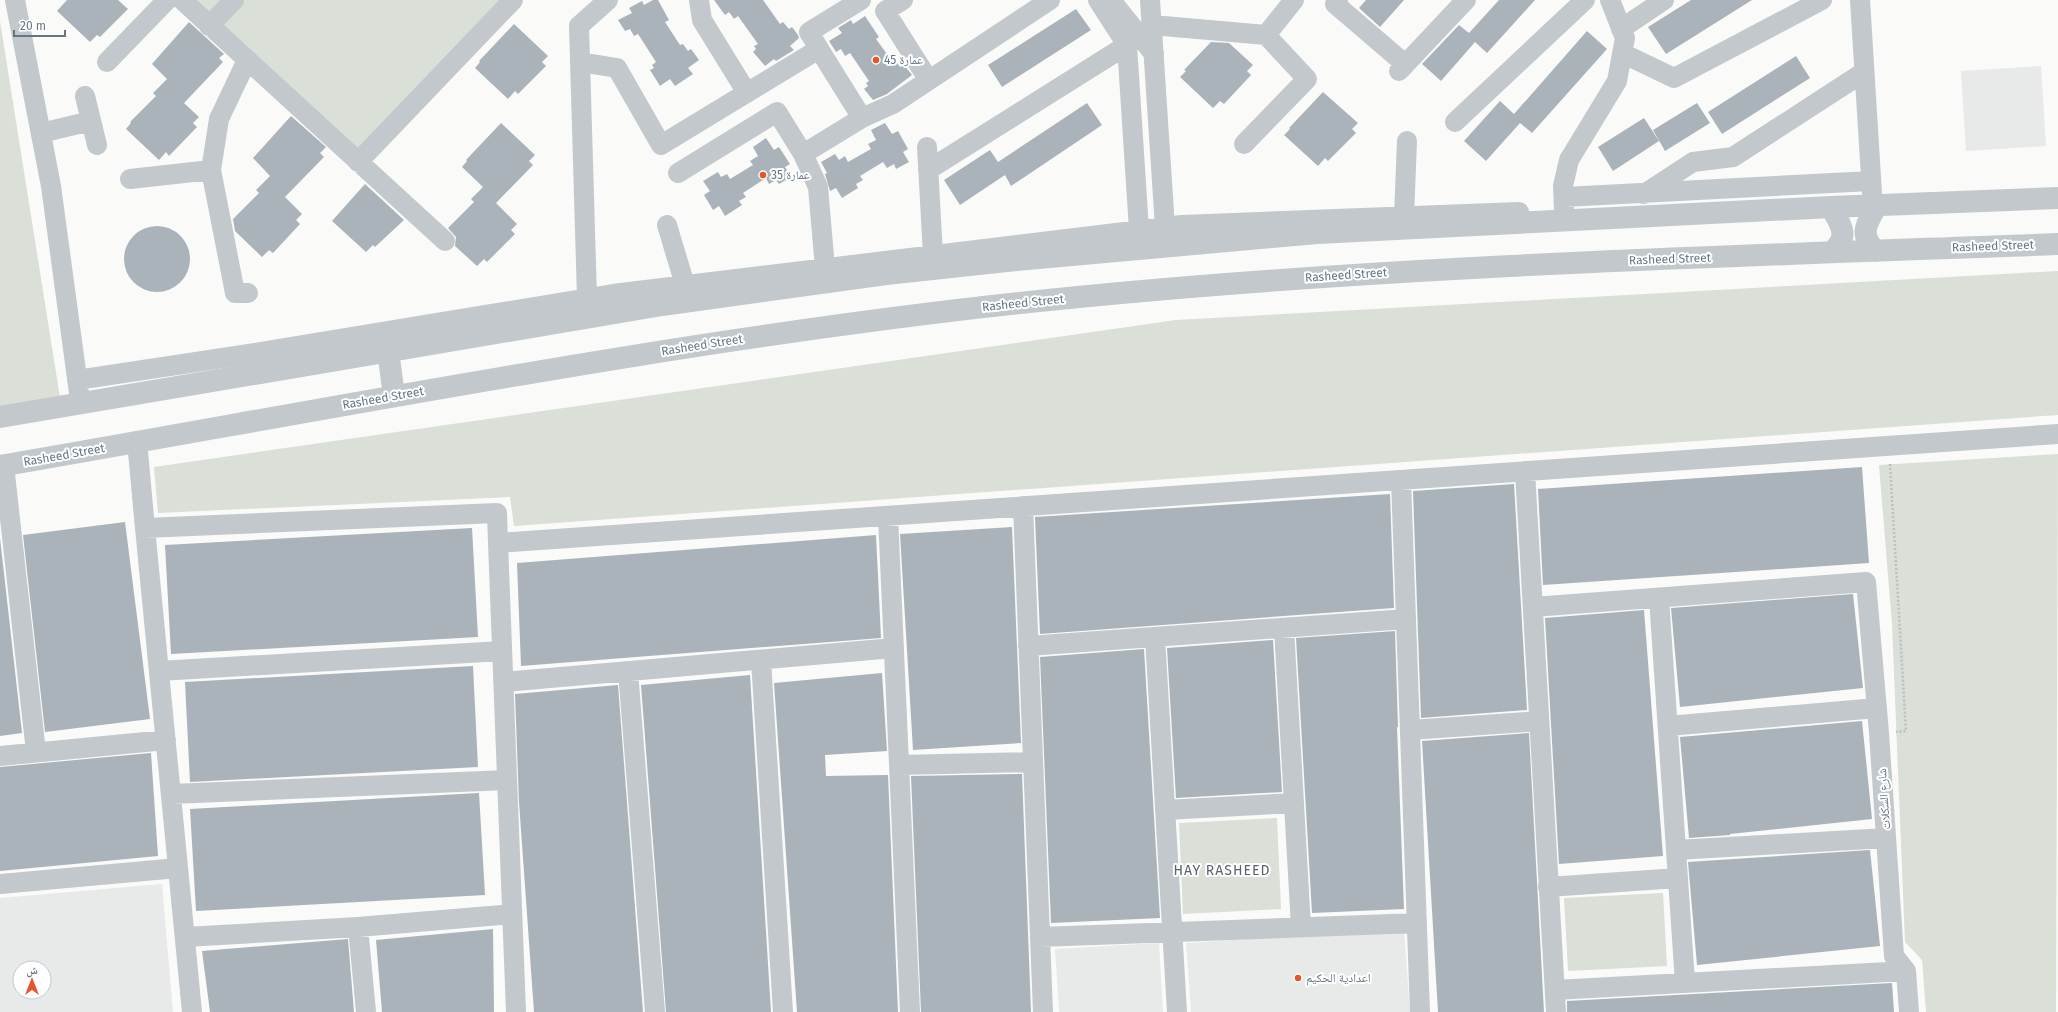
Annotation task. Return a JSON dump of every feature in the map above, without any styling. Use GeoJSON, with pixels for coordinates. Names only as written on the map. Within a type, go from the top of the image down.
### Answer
{"type":"FeatureCollection","features":[{"type":"Feature","properties":{"kind":"street"},"geometry":{"type":"LineString","coordinates":[[15,0],[51,186],[81,403]]}},
{"type":"Feature","properties":{"kind":"street"},"geometry":{"type":"LineString","coordinates":[[107,62],[167,0]]}},
{"type":"Feature","properties":{"kind":"street"},"geometry":{"type":"LineString","coordinates":[[182,0],[445,241]]}},
{"type":"Feature","properties":{"kind":"street"},"geometry":{"type":"LineString","coordinates":[[209,26],[234,0]]}},
{"type":"Feature","properties":{"kind":"street"},"geometry":{"type":"LineString","coordinates":[[358,162],[513,0]]}},
{"type":"Feature","properties":{"kind":"street"},"geometry":{"type":"LineString","coordinates":[[587,298],[578,26],[608,0]]}},
{"type":"Feature","properties":{"kind":"street"},"geometry":{"type":"LineString","coordinates":[[698,0],[702,20],[747,93]]}},
{"type":"Feature","properties":{"kind":"street"},"geometry":{"type":"LineString","coordinates":[[861,0],[808,32],[862,118]]}},
{"type":"Feature","properties":{"kind":"street"},"geometry":{"type":"LineString","coordinates":[[903,0],[882,4],[928,79]]}},
{"type":"Feature","properties":{"kind":"street"},"geometry":{"type":"LineString","coordinates":[[803,154],[862,118],[893,104],[928,79],[1050,0]]}},
{"type":"Feature","properties":{"kind":"street"},"geometry":{"type":"LineString","coordinates":[[1098,0],[1127,45],[1139,230]]}},
{"type":"Feature","properties":{"kind":"street"},"geometry":{"type":"LineString","coordinates":[[1110,0],[1154,54]]}},
{"type":"Feature","properties":{"kind":"street"},"geometry":{"type":"LineString","coordinates":[[1150,0],[1165,227]]}},
{"type":"Feature","properties":{"kind":"street"},"geometry":{"type":"LineString","coordinates":[[1266,34],[1294,0]]}},
{"type":"Feature","properties":{"kind":"street"},"geometry":{"type":"LineString","coordinates":[[1334,1],[1402,67],[1466,0]]}},
{"type":"Feature","properties":{"kind":"street"},"geometry":{"type":"LineString","coordinates":[[1455,122],[1585,0]]}},
{"type":"Feature","properties":{"kind":"street"},"geometry":{"type":"LineString","coordinates":[[1564,203],[1563,186],[1569,160],[1617,81],[1626,38],[1610,0]]}},
{"type":"Feature","properties":{"kind":"street"},"geometry":{"type":"LineString","coordinates":[[1621,29],[1664,0]]}},
{"type":"Feature","properties":{"kind":"street"},"geometry":{"type":"LineString","coordinates":[[1622,53],[1674,78],[1822,0]]}},
{"type":"Feature","properties":{"kind":"street"},"geometry":{"type":"LineString","coordinates":[[1860,0],[1873,197],[1865,230],[1868,242],[1876,251]]}},
{"type":"Feature","properties":{"kind":"street"},"geometry":{"type":"LineString","coordinates":[[1152,25],[1266,34],[1307,79],[1244,144]]}},
{"type":"Feature","properties":{"kind":"street"},"geometry":{"type":"LineString","coordinates":[[928,170],[1127,45]]}},
{"type":"Feature","properties":{"kind":"street"},"geometry":{"type":"LineString","coordinates":[[580,62],[617,68],[661,145],[819,49]]}},
{"type":"Feature","properties":{"kind":"street"},"geometry":{"type":"LineString","coordinates":[[247,60],[220,119],[211,170],[235,293],[248,293]]}},
{"type":"Feature","properties":{"kind":"street"},"geometry":{"type":"LineString","coordinates":[[1644,194],[1693,162],[1733,157],[1864,72]]}},
{"type":"Feature","properties":{"kind":"street"},"geometry":{"type":"LineString","coordinates":[[85,96],[97,145]]}},
{"type":"Feature","properties":{"kind":"street"},"geometry":{"type":"LineString","coordinates":[[678,172],[777,112],[803,154],[818,188],[825,268]]}},
{"type":"Feature","properties":{"kind":"street"},"geometry":{"type":"LineString","coordinates":[[41,133],[91,122]]}},
{"type":"Feature","properties":{"kind":"street"},"geometry":{"type":"LineString","coordinates":[[1404,217],[1407,141]]}},
{"type":"Feature","properties":{"kind":"street"},"geometry":{"type":"LineString","coordinates":[[927,147],[933,255]]}},
{"type":"Feature","properties":{"kind":"street"},"geometry":{"type":"LineString","coordinates":[[130,179],[211,170]]}},
{"type":"Feature","properties":{"kind":"street"},"geometry":{"type":"LineString","coordinates":[[77,380],[249,354],[587,298],[1165,227],[1404,217],[1564,203],[1644,194],[1873,197],[2056,202]]}},
{"type":"Feature","properties":{"kind":"street"},"geometry":{"type":"LineString","coordinates":[[1564,203],[1873,197]]}},
{"type":"Feature","properties":{"kind":"street"},"geometry":{"type":"LineString","coordinates":[[0,417],[756,290],[1016,260],[1317,233],[1831,207],[1873,197]]}},
{"type":"Feature","properties":{"kind":"street"},"geometry":{"type":"LineString","coordinates":[[1831,207],[1839,220],[1843,232],[1840,243],[1832,252]]}},
{"type":"Feature","properties":{"kind":"street"},"geometry":{"type":"LineString","coordinates":[[667,225],[686,285]]}},
{"type":"Feature","properties":{"kind":"street","name":"Rasheed Street"},"geometry":{"type":"LineString","coordinates":[[2,466],[637,354],[762,336],[1016,304],[1156,290],[1409,271],[2056,242]]}},
{"type":"Feature","properties":{"kind":"street"},"geometry":{"type":"LineString","coordinates":[[388,351],[394,396]]}},
{"type":"Feature","properties":{"kind":"street"},"geometry":{"type":"LineString","coordinates":[[498,543],[2058,434]]}},
{"type":"Feature","properties":{"kind":"street"},"geometry":{"type":"LineString","coordinates":[[137,442],[192,1012]]}},
{"type":"Feature","properties":{"kind":"street"},"geometry":{"type":"LineString","coordinates":[[2,466],[36,752]]}},
{"type":"Feature","properties":{"kind":"street"},"geometry":{"type":"LineString","coordinates":[[1525,471],[1556,1012]]}},
{"type":"Feature","properties":{"kind":"street"},"geometry":{"type":"LineString","coordinates":[[1401,480],[1420,1012]]}},
{"type":"Feature","properties":{"kind":"street"},"geometry":{"type":"LineString","coordinates":[[1023,506],[1043,1012]]}},
{"type":"Feature","properties":{"kind":"street"},"geometry":{"type":"LineString","coordinates":[[145,528],[498,513],[516,1012]]}},
{"type":"Feature","properties":{"kind":"street"},"geometry":{"type":"LineString","coordinates":[[888,516],[910,1012]]}},
{"type":"Feature","properties":{"kind":"street","name":"شارع السكلات"},"geometry":{"type":"LineString","coordinates":[[1660,598],[1866,582],[1879,733],[1894,956],[1906,971]]}},
{"type":"Feature","properties":{"kind":"street"},"geometry":{"type":"LineString","coordinates":[[1533,607],[1660,598],[1685,983]]}},
{"type":"Feature","properties":{"kind":"street"},"geometry":{"type":"LineString","coordinates":[[1028,646],[1406,619]]}},
{"type":"Feature","properties":{"kind":"street"},"geometry":{"type":"LineString","coordinates":[[1284,628],[1301,927]]}},
{"type":"Feature","properties":{"kind":"street"},"geometry":{"type":"LineString","coordinates":[[1156,637],[1177,1012]]}},
{"type":"Feature","properties":{"kind":"street"},"geometry":{"type":"LineString","coordinates":[[504,682],[894,648]]}},
{"type":"Feature","properties":{"kind":"street"},"geometry":{"type":"LineString","coordinates":[[159,671],[502,651]]}},
{"type":"Feature","properties":{"kind":"street"},"geometry":{"type":"LineString","coordinates":[[760,660],[783,1012]]}},
{"type":"Feature","properties":{"kind":"street"},"geometry":{"type":"LineString","coordinates":[[628,671],[655,1012]]}},
{"type":"Feature","properties":{"kind":"street"},"geometry":{"type":"LineString","coordinates":[[1668,726],[1877,708]]}},
{"type":"Feature","properties":{"kind":"street"},"geometry":{"type":"LineString","coordinates":[[1410,730],[1539,721]]}},
{"type":"Feature","properties":{"kind":"street"},"geometry":{"type":"LineString","coordinates":[[0,756],[166,740]]}},
{"type":"Feature","properties":{"kind":"street"},"geometry":{"type":"LineString","coordinates":[[899,765],[1033,762]]}},
{"type":"Feature","properties":{"kind":"street"},"geometry":{"type":"LineString","coordinates":[[171,794],[507,780]]}},
{"type":"Feature","properties":{"kind":"street"},"geometry":{"type":"LineString","coordinates":[[1165,810],[1294,803]]}},
{"type":"Feature","properties":{"kind":"street"},"geometry":{"type":"LineString","coordinates":[[1676,850],[1886,838]]}},
{"type":"Feature","properties":{"kind":"street"},"geometry":{"type":"LineString","coordinates":[[0,884],[178,868]]}},
{"type":"Feature","properties":{"kind":"street"},"geometry":{"type":"LineString","coordinates":[[1548,887],[1678,878]]}},
{"type":"Feature","properties":{"kind":"street"},"geometry":{"type":"LineString","coordinates":[[185,937],[358,927],[512,914]]}},
{"type":"Feature","properties":{"kind":"street"},"geometry":{"type":"LineString","coordinates":[[1040,937],[1417,923]]}},
{"type":"Feature","properties":{"kind":"street"},"geometry":{"type":"LineString","coordinates":[[358,927],[366,1012]]}},
{"type":"Feature","properties":{"kind":"street"},"geometry":{"type":"LineString","coordinates":[[1555,990],[1906,971],[1909,1012]]}},
{"type":"Feature","properties":{"kind":"path"},"geometry":{"type":"LineString","coordinates":[[1879,733],[1906,731],[1888,446]]}},
{"type":"Feature","properties":{"kind":"shaded area"},"geometry":{"type":"Polygon","coordinates":[[[181,0],[513,0],[358,162],[181,0]]]}},
{"type":"Feature","properties":{"kind":"shaded area"},"geometry":{"type":"Polygon","coordinates":[[[0,21],[61,404],[0,410],[0,21]]]}},
{"type":"Feature","properties":{"kind":"shaded area"},"geometry":{"type":"Polygon","coordinates":[[[2041,66],[2046,146],[1966,151],[1961,71],[2041,66]]]}},
{"type":"Feature","properties":{"kind":"shaded area"},"geometry":{"type":"Polygon","coordinates":[[[2058,271],[2058,415],[514,526],[510,497],[158,513],[154,467],[1176,320],[2058,271]]]}},
{"type":"Feature","properties":{"kind":"shaded area"},"geometry":{"type":"Polygon","coordinates":[[[2058,454],[2056,1012],[1926,1012],[1922,960],[1905,942],[1892,624],[1879,465],[2058,454]]]}},
{"type":"Feature","properties":{"kind":"shaded area"},"geometry":{"type":"Polygon","coordinates":[[[1277,818],[1281,909],[1183,914],[1179,823],[1277,818]]]}},
{"type":"Feature","properties":{"kind":"shaded area"},"geometry":{"type":"Polygon","coordinates":[[[162,884],[173,1012],[0,1012],[0,898],[162,884]]]}},
{"type":"Feature","properties":{"kind":"shaded area"},"geometry":{"type":"Polygon","coordinates":[[[1663,893],[1667,966],[1568,971],[1564,898],[1663,893]]]}},
{"type":"Feature","properties":{"kind":"shaded area","name":"اعدادية الحكيم"},"geometry":{"type":"Polygon","coordinates":[[[1404,929],[1410,1012],[1191,1012],[1186,943],[1404,929]]]}},
{"type":"Feature","properties":{"kind":"shaded area"},"geometry":{"type":"Polygon","coordinates":[[[1159,943],[1163,1012],[1059,1012],[1055,949],[1159,943]]]}},
{"type":"Feature","properties":{"kind":"building"},"geometry":{"type":"Polygon","coordinates":[[[67,0],[118,0],[128,9],[100,37],[97,35],[90,42],[57,11],[67,0]]]}},
{"type":"Feature","properties":{"kind":"building"},"geometry":{"type":"Polygon","coordinates":[[[653,0],[658,0],[669,20],[665,22],[680,45],[683,44],[688,51],[691,49],[699,60],[688,68],[693,74],[675,86],[670,79],[660,86],[650,70],[654,68],[652,65],[656,62],[638,34],[634,36],[630,29],[625,31],[618,20],[632,13],[629,8],[642,1],[644,5],[653,0]]]}},
{"type":"Feature","properties":{"kind":"building"},"geometry":{"type":"Polygon","coordinates":[[[714,0],[763,0],[780,24],[783,22],[789,29],[792,27],[798,35],[799,38],[790,46],[794,50],[776,61],[774,59],[765,66],[753,52],[756,49],[754,46],[758,44],[738,16],[734,19],[729,12],[725,15],[714,0]]]}},
{"type":"Feature","properties":{"kind":"building"},"geometry":{"type":"Polygon","coordinates":[[[1366,0],[1404,0],[1380,27],[1359,8],[1366,0]]]}},
{"type":"Feature","properties":{"kind":"building"},"geometry":{"type":"Polygon","coordinates":[[[1499,0],[1535,0],[1487,53],[1475,42],[1441,81],[1422,64],[1459,25],[1469,33],[1499,0]]]}},
{"type":"Feature","properties":{"kind":"building"},"geometry":{"type":"Polygon","coordinates":[[[1691,0],[1752,0],[1666,54],[1648,27],[1691,0]]]}},
{"type":"Feature","properties":{"kind":"building"},"geometry":{"type":"Polygon","coordinates":[[[1076,9],[1091,30],[1002,87],[988,65],[1076,9]]]}},
{"type":"Feature","properties":{"kind":"building","name":"عمارة 45"},"geometry":{"type":"Polygon","coordinates":[[[865,16],[879,37],[876,39],[892,61],[895,60],[900,67],[904,65],[912,75],[887,94],[873,100],[864,89],[868,86],[866,83],[869,81],[850,53],[845,56],[841,49],[836,52],[829,41],[842,33],[838,28],[851,20],[853,24],[865,16]]]}},
{"type":"Feature","properties":{"kind":"building"},"geometry":{"type":"Polygon","coordinates":[[[189,22],[224,54],[219,58],[223,62],[184,103],[199,117],[193,123],[197,127],[169,156],[166,152],[159,160],[126,129],[131,123],[130,122],[156,96],[153,93],[167,79],[152,64],[189,22]]]}},
{"type":"Feature","properties":{"kind":"building"},"geometry":{"type":"Polygon","coordinates":[[[514,24],[548,56],[542,62],[546,66],[518,94],[515,91],[508,99],[475,68],[480,62],[479,61],[514,24]]]}},
{"type":"Feature","properties":{"kind":"building"},"geometry":{"type":"Polygon","coordinates":[[[1587,31],[1607,49],[1532,133],[1520,123],[1486,161],[1464,141],[1500,101],[1514,114],[1587,31]]]}},
{"type":"Feature","properties":{"kind":"building"},"geometry":{"type":"Polygon","coordinates":[[[1211,42],[1229,43],[1253,65],[1247,71],[1251,75],[1224,104],[1220,101],[1213,108],[1180,77],[1186,71],[1184,70],[1211,42]]]}},
{"type":"Feature","properties":{"kind":"building"},"geometry":{"type":"Polygon","coordinates":[[[1796,56],[1810,78],[1722,134],[1708,112],[1796,56]]]}},
{"type":"Feature","properties":{"kind":"building"},"geometry":{"type":"Polygon","coordinates":[[[1323,92],[1358,123],[1352,129],[1356,133],[1328,161],[1325,158],[1318,166],[1284,135],[1323,92]]]}},
{"type":"Feature","properties":{"kind":"building"},"geometry":{"type":"Polygon","coordinates":[[[1087,103],[1102,125],[1011,186],[1005,175],[960,205],[944,180],[990,150],[998,162],[1087,103]]]}},
{"type":"Feature","properties":{"kind":"building"},"geometry":{"type":"Polygon","coordinates":[[[1697,103],[1710,123],[1665,151],[1653,130],[1697,103]]]}},
{"type":"Feature","properties":{"kind":"building"},"geometry":{"type":"Polygon","coordinates":[[[291,116],[326,147],[320,153],[324,157],[285,197],[302,214],[296,220],[300,224],[273,253],[269,250],[262,257],[235,231],[233,219],[259,193],[256,190],[270,176],[253,158],[291,116]]]}},
{"type":"Feature","properties":{"kind":"building"},"geometry":{"type":"Polygon","coordinates":[[[1644,118],[1659,141],[1613,171],[1598,147],[1644,118]]]}},
{"type":"Feature","properties":{"kind":"building"},"geometry":{"type":"Polygon","coordinates":[[[501,123],[535,155],[529,161],[533,165],[496,203],[517,224],[511,230],[515,234],[487,262],[484,259],[477,266],[455,246],[456,237],[448,228],[474,202],[471,199],[483,187],[462,167],[467,161],[466,160],[501,123]]]}},
{"type":"Feature","properties":{"kind":"building"},"geometry":{"type":"Polygon","coordinates":[[[885,123],[892,134],[898,131],[908,149],[903,152],[909,162],[896,169],[894,164],[887,168],[883,162],[860,176],[863,180],[856,184],[858,188],[842,198],[836,188],[830,191],[825,174],[827,173],[821,162],[835,154],[839,160],[845,156],[848,162],[871,149],[868,144],[876,140],[871,130],[885,123]]]}},
{"type":"Feature","properties":{"kind":"building","name":"عمارة 35"},"geometry":{"type":"Polygon","coordinates":[[[766,138],[774,150],[779,147],[790,164],[785,167],[791,177],[779,184],[776,180],[769,184],[766,178],[743,193],[746,197],[739,201],[742,205],[725,216],[719,206],[713,210],[704,195],[710,191],[703,181],[718,172],[721,177],[727,174],[730,179],[753,165],[750,161],[758,156],[753,147],[766,138]]]}},
{"type":"Feature","properties":{"kind":"building"},"geometry":{"type":"Polygon","coordinates":[[[365,184],[404,220],[375,247],[373,245],[366,252],[332,221],[365,184]]]}},
{"type":"Feature","properties":{"kind":"building"},"geometry":{"type":"Polygon","coordinates":[[[157,226],[170,229],[180,236],[187,246],[190,259],[187,272],[180,282],[170,289],[157,292],[144,289],[134,282],[127,272],[124,259],[127,246],[134,236],[144,229],[157,226]]]}},
{"type":"Feature","properties":{"kind":"building"},"geometry":{"type":"Polygon","coordinates":[[[1862,467],[1869,563],[1543,585],[1538,489],[1862,467]]]}},
{"type":"Feature","properties":{"kind":"building"},"geometry":{"type":"Polygon","coordinates":[[[1514,484],[1527,710],[1421,718],[1413,491],[1514,484]]]}},
{"type":"Feature","properties":{"kind":"building"},"geometry":{"type":"Polygon","coordinates":[[[1390,494],[1394,608],[1040,634],[1035,517],[1390,494]]]}},
{"type":"Feature","properties":{"kind":"building"},"geometry":{"type":"Polygon","coordinates":[[[125,522],[150,719],[45,732],[23,535],[125,522]]]}},
{"type":"Feature","properties":{"kind":"building"},"geometry":{"type":"Polygon","coordinates":[[[1012,527],[1021,743],[913,750],[900,534],[1012,527]]]}},
{"type":"Feature","properties":{"kind":"building"},"geometry":{"type":"Polygon","coordinates":[[[472,528],[478,637],[171,654],[165,545],[472,528]]]}},
{"type":"Feature","properties":{"kind":"building"},"geometry":{"type":"Polygon","coordinates":[[[876,535],[881,638],[521,666],[517,563],[876,535]]]}},
{"type":"Feature","properties":{"kind":"building"},"geometry":{"type":"Polygon","coordinates":[[[0,538],[22,733],[0,736],[0,538]]]}},
{"type":"Feature","properties":{"kind":"building"},"geometry":{"type":"Polygon","coordinates":[[[1853,594],[1863,688],[1680,707],[1671,608],[1853,594]]]}},
{"type":"Feature","properties":{"kind":"building"},"geometry":{"type":"Polygon","coordinates":[[[1644,610],[1663,856],[1559,864],[1545,618],[1644,610]]]}},
{"type":"Feature","properties":{"kind":"building"},"geometry":{"type":"Polygon","coordinates":[[[1395,631],[1404,909],[1312,913],[1296,638],[1395,631]]]}},
{"type":"Feature","properties":{"kind":"building"},"geometry":{"type":"Polygon","coordinates":[[[1273,640],[1282,792],[1176,798],[1167,648],[1273,640]]]}},
{"type":"Feature","properties":{"kind":"building"},"geometry":{"type":"Polygon","coordinates":[[[1144,649],[1160,918],[1051,923],[1040,657],[1144,649]]]}},
{"type":"Feature","properties":{"kind":"building"},"geometry":{"type":"Polygon","coordinates":[[[473,666],[478,767],[190,782],[185,682],[473,666]]]}},
{"type":"Feature","properties":{"kind":"building"},"geometry":{"type":"Polygon","coordinates":[[[882,673],[887,751],[825,755],[826,776],[888,775],[898,1012],[797,1012],[774,683],[882,673]]]}},
{"type":"Feature","properties":{"kind":"building"},"geometry":{"type":"Polygon","coordinates":[[[750,675],[771,1012],[666,1012],[641,685],[750,675]]]}},
{"type":"Feature","properties":{"kind":"building"},"geometry":{"type":"Polygon","coordinates":[[[618,685],[643,1012],[534,1012],[519,802],[515,694],[618,685]]]}},
{"type":"Feature","properties":{"kind":"building"},"geometry":{"type":"Polygon","coordinates":[[[1862,721],[1872,819],[1730,835],[1689,838],[1680,737],[1862,721]]]}},
{"type":"Feature","properties":{"kind":"building"},"geometry":{"type":"Polygon","coordinates":[[[1529,733],[1544,1012],[1438,1012],[1422,741],[1529,733]]]}},
{"type":"Feature","properties":{"kind":"building"},"geometry":{"type":"Polygon","coordinates":[[[151,753],[158,856],[0,871],[0,767],[151,753]]]}},
{"type":"Feature","properties":{"kind":"building"},"geometry":{"type":"Polygon","coordinates":[[[1022,774],[1031,1012],[921,1012],[911,776],[1022,774]]]}},
{"type":"Feature","properties":{"kind":"building"},"geometry":{"type":"Polygon","coordinates":[[[479,793],[485,895],[196,911],[190,809],[479,793]]]}},
{"type":"Feature","properties":{"kind":"building"},"geometry":{"type":"Polygon","coordinates":[[[1870,850],[1880,946],[1697,965],[1688,862],[1870,850]]]}},
{"type":"Feature","properties":{"kind":"building"},"geometry":{"type":"Polygon","coordinates":[[[493,929],[494,1012],[382,1012],[376,940],[493,929]]]}},
{"type":"Feature","properties":{"kind":"building"},"geometry":{"type":"Polygon","coordinates":[[[348,939],[354,1012],[210,1012],[202,951],[348,939]]]}},
{"type":"Feature","properties":{"kind":"building"},"geometry":{"type":"Polygon","coordinates":[[[1892,983],[1894,1012],[1567,1012],[1567,1001],[1892,983]]]}},
{"type":"Feature","properties":{"kind":"place","name":"عمارة 45"},"geometry":{"type":"Point","coordinates":[876,60]}},
{"type":"Feature","properties":{"kind":"place","name":"عمارة 35"},"geometry":{"type":"Point","coordinates":[763,175]}},
{"type":"Feature","properties":{"kind":"place","name":"اعدادية الحكيم"},"geometry":{"type":"Point","coordinates":[1298,978]}},
{"type":"Feature","properties":{"kind":"district","name":"HAY RASHEED"},"geometry":{"type":"Point","coordinates":[1222,870]}}]}
